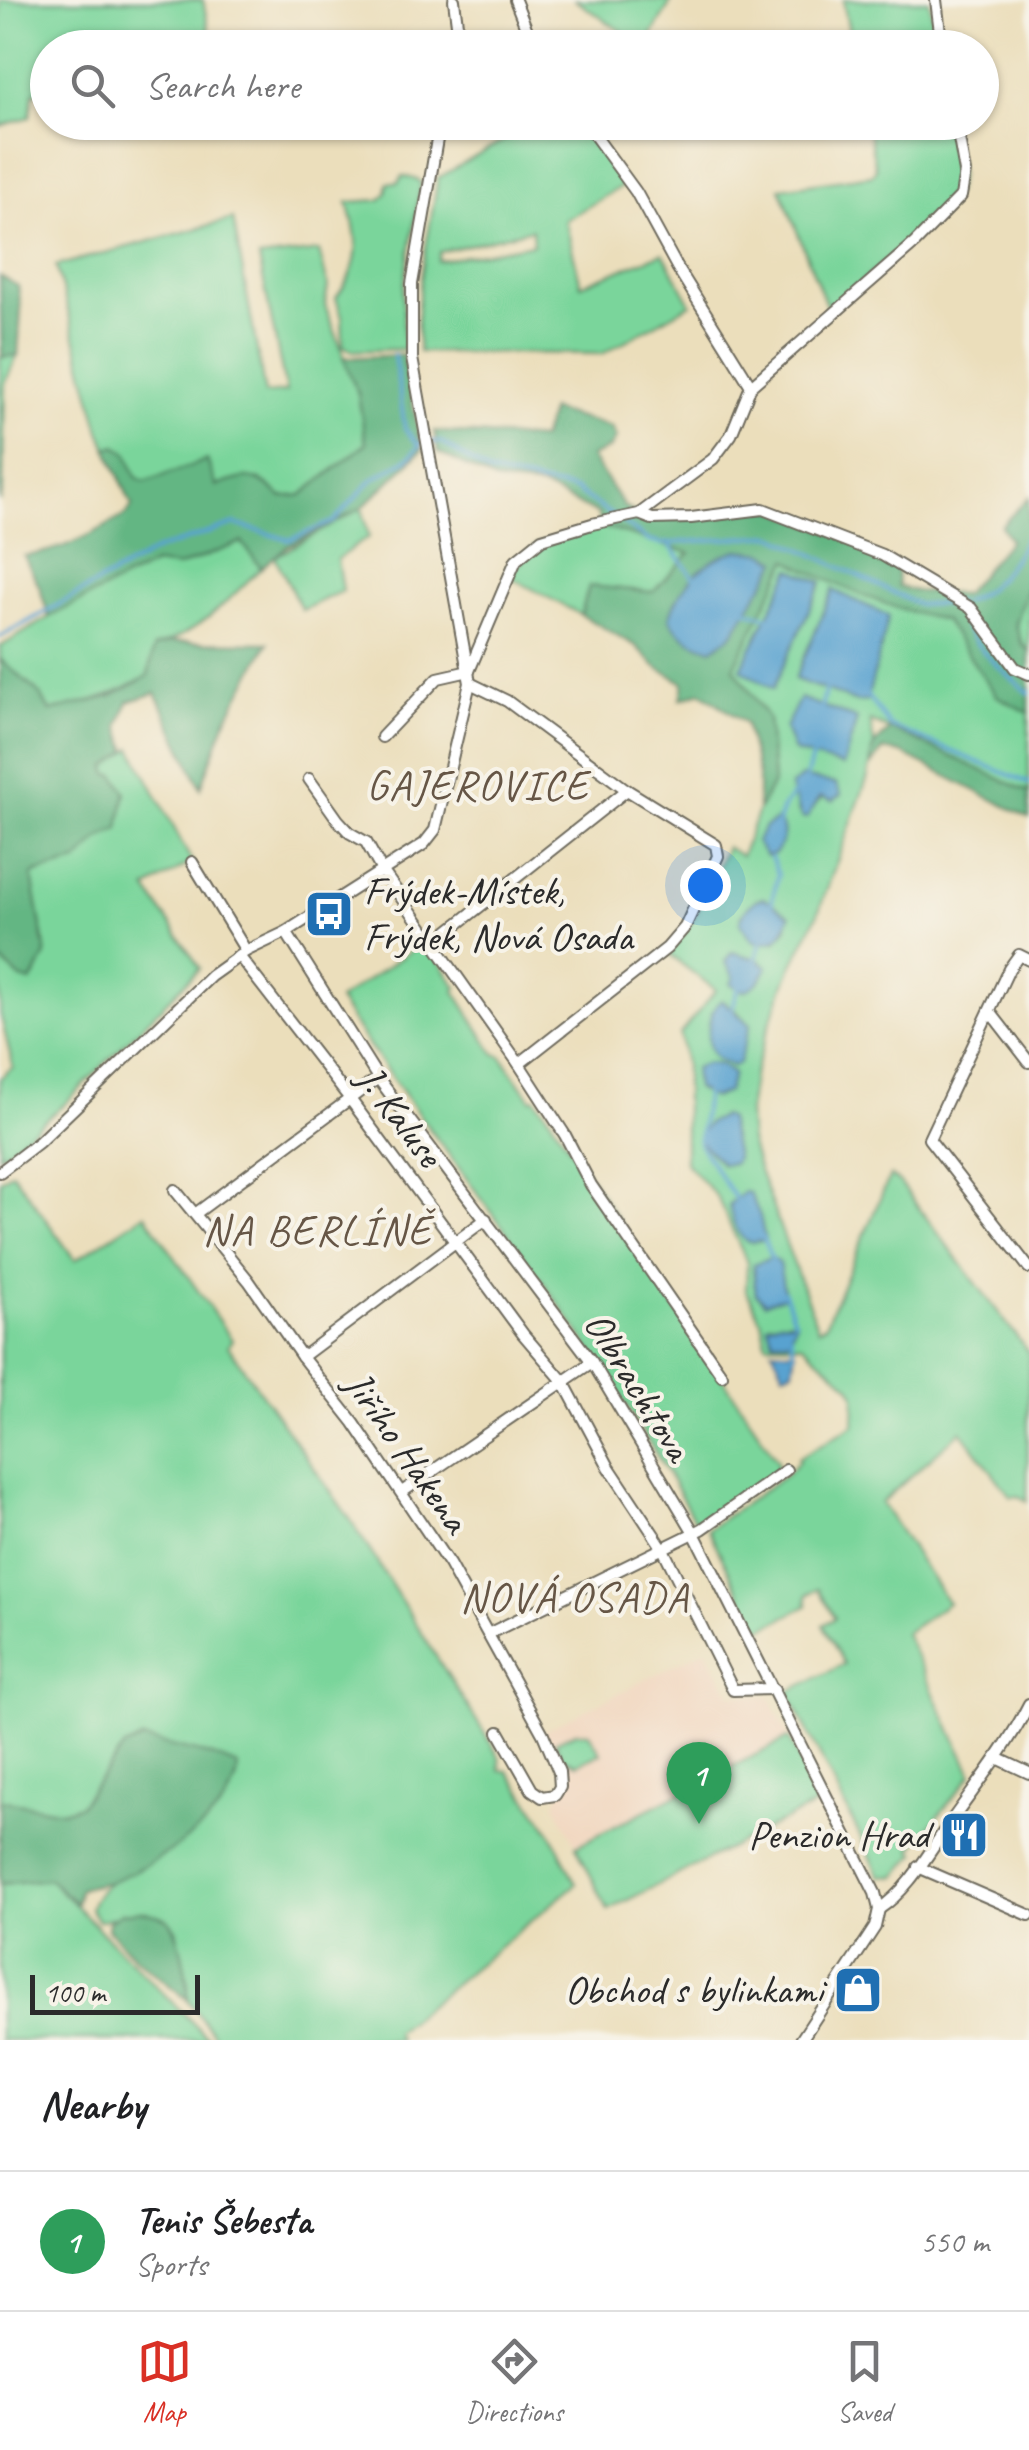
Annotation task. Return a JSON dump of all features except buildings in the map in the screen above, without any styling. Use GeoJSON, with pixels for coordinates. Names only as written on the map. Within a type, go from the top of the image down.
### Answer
{"type":"FeatureCollection","features":[{"type":"Feature","properties":{"kind":"street"},"geometry":{"type":"LineString","coordinates":[[454,0],[456,30]]}},
{"type":"Feature","properties":{"kind":"street"},"geometry":{"type":"LineString","coordinates":[[515,0],[527,30]]}},
{"type":"Feature","properties":{"kind":"street"},"geometry":{"type":"LineString","coordinates":[[936,0],[940,30]]}},
{"type":"Feature","properties":{"kind":"street"},"geometry":{"type":"LineString","coordinates":[[437,140],[412,296],[412,365],[469,677]]}},
{"type":"Feature","properties":{"kind":"street"},"geometry":{"type":"LineString","coordinates":[[598,140],[636,192],[676,268],[751,386]]}},
{"type":"Feature","properties":{"kind":"street"},"geometry":{"type":"LineString","coordinates":[[0,1172],[39,1142],[211,976],[424,844],[435,830],[469,677],[516,560],[542,540],[639,514],[713,459],[731,435],[751,386],[915,243],[961,196],[966,172],[960,140]]}},
{"type":"Feature","properties":{"kind":"street"},"geometry":{"type":"LineString","coordinates":[[639,514],[652,519],[692,518],[764,509],[882,555],[972,608],[1015,668],[1029,674]]}},
{"type":"Feature","properties":{"kind":"street"},"geometry":{"type":"LineString","coordinates":[[382,737],[438,678],[469,677],[627,790],[716,845],[718,856],[685,927],[667,948],[519,1064]]}},
{"type":"Feature","properties":{"kind":"street"},"geometry":{"type":"LineString","coordinates":[[309,779],[350,833],[366,842],[519,1064],[565,1135],[591,1185],[722,1376]]}},
{"type":"Feature","properties":{"kind":"street"},"geometry":{"type":"LineString","coordinates":[[435,942],[627,790]]}},
{"type":"Feature","properties":{"kind":"street","name":"J. Kaluse"},"geometry":{"type":"LineString","coordinates":[[192,862],[243,953],[523,1334],[563,1381],[609,1467],[662,1547],[733,1690],[774,1689]]}},
{"type":"Feature","properties":{"kind":"street","name":"Olbrachtova"},"geometry":{"type":"LineString","coordinates":[[286,932],[378,1078],[592,1362],[693,1531],[859,1859],[879,1909]]}},
{"type":"Feature","properties":{"kind":"street"},"geometry":{"type":"LineString","coordinates":[[1024,957],[991,1012],[929,1139],[1029,1268]]}},
{"type":"Feature","properties":{"kind":"street"},"geometry":{"type":"LineString","coordinates":[[991,1012],[1029,1062]]}},
{"type":"Feature","properties":{"kind":"street"},"geometry":{"type":"LineString","coordinates":[[195,1214],[378,1078]]}},
{"type":"Feature","properties":{"kind":"street","name":"Jiřího Hakena"},"geometry":{"type":"LineString","coordinates":[[175,1190],[249,1280],[402,1492],[448,1564],[542,1734],[559,1772],[560,1787],[555,1795],[542,1797],[532,1790],[499,1732]]}},
{"type":"Feature","properties":{"kind":"street"},"geometry":{"type":"LineString","coordinates":[[302,1356],[486,1219]]}},
{"type":"Feature","properties":{"kind":"street"},"geometry":{"type":"LineString","coordinates":[[402,1492],[592,1362]]}},
{"type":"Feature","properties":{"kind":"street"},"geometry":{"type":"LineString","coordinates":[[488,1634],[702,1528],[786,1470]]}},
{"type":"Feature","properties":{"kind":"street"},"geometry":{"type":"LineString","coordinates":[[801,2040],[860,1954],[875,1927],[879,1909],[895,1899],[1012,1740],[1029,1704]]}},
{"type":"Feature","properties":{"kind":"street"},"geometry":{"type":"LineString","coordinates":[[997,1758],[1029,1773]]}},
{"type":"Feature","properties":{"kind":"street"},"geometry":{"type":"LineString","coordinates":[[918,1868],[1029,1916]]}},
{"type":"Feature","properties":{"kind":"shaded area"},"geometry":{"type":"Polygon","coordinates":[[[706,1649],[731,1695],[770,1698],[789,1738],[576,1846],[555,1804],[567,1778],[544,1731],[706,1649]]]}},
{"type":"Feature","properties":{"kind":"green space"},"geometry":{"type":"Polygon","coordinates":[[[0,0],[203,0],[209,30],[30,30],[30,117],[0,126],[0,0]]]}},
{"type":"Feature","properties":{"kind":"green space"},"geometry":{"type":"Polygon","coordinates":[[[575,0],[672,0],[655,30],[620,30],[575,0]]]}},
{"type":"Feature","properties":{"kind":"green space"},"geometry":{"type":"Polygon","coordinates":[[[843,0],[929,0],[935,30],[849,30],[843,0]]]}},
{"type":"Feature","properties":{"kind":"green space"},"geometry":{"type":"Polygon","coordinates":[[[504,140],[591,140],[624,185],[565,220],[581,285],[663,253],[691,304],[602,354],[419,352],[420,288],[438,178],[504,140]],[[532,229],[440,252],[438,261],[533,244],[532,229]]]}},
{"type":"Feature","properties":{"kind":"green space"},"geometry":{"type":"Polygon","coordinates":[[[870,140],[954,140],[959,175],[956,191],[945,207],[829,312],[780,188],[872,175],[876,169],[870,140]]]}},
{"type":"Feature","properties":{"kind":"green space"},"geometry":{"type":"Polygon","coordinates":[[[403,176],[421,183],[403,292],[404,349],[353,351],[343,346],[342,317],[336,298],[355,263],[355,230],[348,202],[380,200],[388,183],[398,183],[403,176]]]}},
{"type":"Feature","properties":{"kind":"green space"},"geometry":{"type":"Polygon","coordinates":[[[233,219],[265,394],[286,392],[259,258],[319,251],[328,285],[325,305],[358,393],[366,444],[302,495],[282,497],[260,479],[216,486],[207,460],[145,482],[136,477],[127,453],[116,446],[107,448],[100,431],[56,266],[233,219]]]}},
{"type":"Feature","properties":{"kind":"green space"},"geometry":{"type":"Polygon","coordinates":[[[0,276],[18,286],[21,310],[18,355],[2,357],[0,276]]]}},
{"type":"Feature","properties":{"kind":"green space"},"geometry":{"type":"Polygon","coordinates":[[[18,355],[5,383],[0,502],[0,357],[18,355]]]}},
{"type":"Feature","properties":{"kind":"green space"},"geometry":{"type":"Polygon","coordinates":[[[403,355],[422,450],[362,508],[286,547],[261,568],[242,542],[178,567],[154,564],[49,617],[24,556],[65,546],[127,514],[132,506],[107,448],[116,446],[127,453],[136,477],[145,482],[207,460],[216,486],[252,478],[282,497],[302,495],[366,444],[358,393],[343,358],[403,355]]]}},
{"type":"Feature","properties":{"kind":"green space"},"geometry":{"type":"Polygon","coordinates":[[[551,410],[611,427],[616,438],[610,448],[591,457],[625,508],[640,515],[677,517],[764,506],[860,543],[869,556],[897,569],[898,586],[914,591],[963,595],[1010,540],[1001,526],[1029,497],[1029,583],[1015,623],[1022,644],[1029,651],[1029,713],[997,696],[944,620],[863,596],[788,560],[734,668],[768,718],[773,783],[758,811],[758,775],[745,723],[701,692],[681,699],[684,683],[655,666],[636,646],[581,615],[589,586],[653,592],[690,553],[600,526],[598,514],[542,487],[495,481],[438,452],[434,431],[541,439],[551,410]]]}},
{"type":"Feature","properties":{"kind":"green space"},"geometry":{"type":"Polygon","coordinates":[[[362,508],[369,537],[337,559],[342,591],[302,610],[275,557],[362,508]]]}},
{"type":"Feature","properties":{"kind":"green space"},"geometry":{"type":"Polygon","coordinates":[[[600,526],[691,553],[653,592],[589,586],[581,615],[508,576],[537,544],[600,526]]]}},
{"type":"Feature","properties":{"kind":"green space"},"geometry":{"type":"Polygon","coordinates":[[[242,542],[261,568],[199,624],[154,647],[148,676],[124,688],[50,711],[40,694],[0,659],[0,647],[49,617],[155,564],[178,567],[242,542]]]}},
{"type":"Feature","properties":{"kind":"green space"},"geometry":{"type":"Polygon","coordinates":[[[788,559],[863,596],[944,620],[997,696],[1029,713],[1029,792],[870,721],[874,744],[868,777],[817,916],[771,1020],[753,1077],[748,1112],[757,1165],[818,1329],[825,1325],[890,1176],[900,1183],[1029,1353],[1027,1501],[1011,1497],[961,1431],[881,1503],[948,1603],[905,1633],[972,1774],[912,1849],[916,1853],[896,1877],[880,1876],[788,1692],[844,1664],[823,1625],[835,1618],[818,1589],[807,1595],[807,1606],[763,1628],[756,1626],[708,1529],[786,1475],[798,1458],[854,1425],[855,1395],[803,1344],[766,1343],[761,1321],[746,1290],[747,1262],[717,1197],[685,1162],[685,1066],[680,1034],[716,990],[667,953],[696,915],[726,847],[741,856],[773,783],[768,718],[734,668],[788,559]],[[791,569],[741,668],[772,688],[822,583],[791,569]],[[833,590],[795,679],[857,702],[833,590]],[[802,778],[799,814],[815,805],[836,784],[802,778]],[[757,899],[741,915],[775,942],[787,928],[757,899]],[[733,1008],[714,1032],[710,1047],[713,1053],[733,1066],[750,1025],[733,1008]],[[722,1116],[708,1123],[721,1164],[734,1163],[722,1116]],[[753,1270],[756,1294],[765,1303],[785,1295],[753,1270]],[[794,1320],[769,1323],[773,1340],[789,1340],[794,1320]]]}},
{"type":"Feature","properties":{"kind":"green space"},"geometry":{"type":"Polygon","coordinates":[[[1029,583],[1029,651],[1017,626],[1029,583]]]}},
{"type":"Feature","properties":{"kind":"green space"},"geometry":{"type":"Polygon","coordinates":[[[172,642],[268,643],[225,722],[201,788],[156,693],[128,702],[119,726],[128,751],[107,767],[108,774],[115,775],[126,792],[119,828],[99,839],[77,862],[32,876],[46,955],[31,982],[21,979],[0,960],[0,659],[40,694],[50,711],[112,696],[148,676],[154,647],[172,642]]]}},
{"type":"Feature","properties":{"kind":"green space"},"geometry":{"type":"Polygon","coordinates":[[[891,729],[1029,792],[1029,818],[901,753],[883,750],[872,765],[873,749],[891,729]]]}},
{"type":"Feature","properties":{"kind":"green space"},"geometry":{"type":"Polygon","coordinates":[[[132,748],[192,862],[147,889],[200,968],[66,1103],[0,1156],[0,1078],[13,1067],[0,1013],[0,960],[21,979],[31,982],[39,969],[44,943],[32,877],[77,862],[99,839],[118,829],[107,766],[132,748]]]}},
{"type":"Feature","properties":{"kind":"green space"},"geometry":{"type":"Polygon","coordinates":[[[425,941],[457,987],[455,991],[494,1053],[502,1057],[531,1099],[535,1098],[553,1122],[777,1460],[778,1470],[701,1525],[696,1523],[577,1329],[338,1000],[425,941]]]}},
{"type":"Feature","properties":{"kind":"green space"},"geometry":{"type":"Polygon","coordinates":[[[12,1172],[75,1260],[145,1214],[232,1340],[228,1346],[352,1522],[500,1758],[500,1770],[508,1771],[550,1831],[576,1884],[395,2032],[399,2040],[217,2040],[188,2000],[176,1929],[167,1919],[142,1911],[98,1921],[90,1908],[102,1888],[166,1853],[198,1830],[217,1812],[237,1779],[124,1747],[80,1805],[62,1811],[0,1800],[0,1180],[12,1172]]]}},
{"type":"Feature","properties":{"kind":"green space"},"geometry":{"type":"Polygon","coordinates":[[[576,1732],[589,1733],[601,1753],[577,1764],[563,1758],[555,1742],[576,1732]]]}},
{"type":"Feature","properties":{"kind":"green space"},"geometry":{"type":"Polygon","coordinates":[[[789,1738],[821,1802],[608,1910],[576,1846],[789,1738]]]}},
{"type":"Feature","properties":{"kind":"green space"},"geometry":{"type":"Polygon","coordinates":[[[143,1739],[238,1766],[234,1785],[208,1821],[148,1864],[109,1882],[79,1890],[76,1904],[49,1879],[0,1884],[0,1800],[62,1811],[80,1805],[124,1747],[143,1739]]]}},
{"type":"Feature","properties":{"kind":"green space"},"geometry":{"type":"Polygon","coordinates":[[[49,1879],[210,2040],[0,2040],[0,1884],[49,1879]]]}},
{"type":"Feature","properties":{"kind":"green space"},"geometry":{"type":"Polygon","coordinates":[[[142,1911],[172,1924],[183,1957],[188,2000],[133,1956],[108,1929],[109,1921],[121,1913],[142,1911]]]}},
{"type":"Feature","properties":{"kind":"water"},"geometry":{"type":"Polygon","coordinates":[[[738,550],[765,553],[778,561],[732,635],[712,649],[687,638],[669,618],[695,575],[714,560],[738,550]]]}},
{"type":"Feature","properties":{"kind":"water"},"geometry":{"type":"Polygon","coordinates":[[[791,569],[822,582],[773,689],[741,669],[791,569]]]}},
{"type":"Feature","properties":{"kind":"water"},"geometry":{"type":"Polygon","coordinates":[[[833,590],[889,616],[867,701],[857,702],[795,679],[833,590]]]}},
{"type":"Feature","properties":{"kind":"water"},"geometry":{"type":"Polygon","coordinates":[[[800,698],[857,719],[843,766],[794,752],[785,728],[800,698]]]}},
{"type":"Feature","properties":{"kind":"water"},"geometry":{"type":"Polygon","coordinates":[[[802,777],[836,784],[841,795],[833,801],[820,797],[807,818],[802,818],[790,787],[802,777]]]}},
{"type":"Feature","properties":{"kind":"water"},"geometry":{"type":"Polygon","coordinates":[[[777,820],[784,832],[782,840],[776,853],[766,856],[756,842],[765,827],[777,820]]]}},
{"type":"Feature","properties":{"kind":"water"},"geometry":{"type":"Polygon","coordinates":[[[764,898],[790,915],[778,938],[753,941],[740,923],[748,907],[764,898]]]}},
{"type":"Feature","properties":{"kind":"water"},"geometry":{"type":"Polygon","coordinates":[[[732,952],[757,959],[768,967],[759,982],[744,991],[731,984],[734,977],[725,961],[732,952]]]}},
{"type":"Feature","properties":{"kind":"water"},"geometry":{"type":"Polygon","coordinates":[[[722,1000],[750,1025],[739,1063],[733,1066],[714,1056],[708,1040],[711,1017],[722,1000]]]}},
{"type":"Feature","properties":{"kind":"water"},"geometry":{"type":"Polygon","coordinates":[[[707,1063],[721,1065],[733,1074],[727,1092],[713,1098],[696,1088],[694,1068],[707,1063]]]}},
{"type":"Feature","properties":{"kind":"water"},"geometry":{"type":"Polygon","coordinates":[[[722,1116],[728,1119],[734,1163],[722,1164],[701,1143],[699,1135],[708,1123],[722,1116]]]}},
{"type":"Feature","properties":{"kind":"water"},"geometry":{"type":"Polygon","coordinates":[[[744,1192],[750,1193],[765,1240],[748,1242],[735,1225],[729,1204],[744,1192]]]}},
{"type":"Feature","properties":{"kind":"water"},"geometry":{"type":"Polygon","coordinates":[[[771,1258],[779,1263],[785,1296],[765,1303],[756,1294],[753,1265],[771,1258]]]}},
{"type":"Feature","properties":{"kind":"water"},"geometry":{"type":"Polygon","coordinates":[[[796,1322],[789,1340],[773,1340],[767,1325],[796,1322]]]}},
{"type":"Feature","properties":{"kind":"water"},"geometry":{"type":"Polygon","coordinates":[[[772,1349],[796,1351],[793,1370],[784,1373],[772,1349]]]}},
{"type":"Feature","properties":{"kind":"waterway"},"geometry":{"type":"LineString","coordinates":[[394,355],[405,429],[418,444]]}},
{"type":"Feature","properties":{"kind":"waterway"},"geometry":{"type":"LineString","coordinates":[[0,637],[159,549],[235,524],[289,540],[334,521],[372,480],[410,457],[422,442],[441,442],[489,473],[575,490],[614,517]]}},
{"type":"Feature","properties":{"kind":"waterway"},"geometry":{"type":"LineString","coordinates":[[622,522],[649,541],[661,544],[772,535],[919,605],[957,603],[975,642],[1029,693]]}},
{"type":"Feature","properties":{"kind":"waterway"},"geometry":{"type":"LineString","coordinates":[[963,602],[994,583],[1029,532]]}},
{"type":"Feature","properties":{"kind":"waterway"},"geometry":{"type":"LineString","coordinates":[[668,543],[695,579]]}},
{"type":"Feature","properties":{"kind":"waterway"},"geometry":{"type":"LineString","coordinates":[[743,609],[768,617]]}},
{"type":"Feature","properties":{"kind":"waterway"},"geometry":{"type":"LineString","coordinates":[[821,710],[825,690]]}},
{"type":"Feature","properties":{"kind":"waterway"},"geometry":{"type":"LineString","coordinates":[[866,694],[890,726],[1029,783]]}},
{"type":"Feature","properties":{"kind":"waterway"},"geometry":{"type":"LineString","coordinates":[[805,782],[813,754]]}},
{"type":"Feature","properties":{"kind":"waterway"},"geometry":{"type":"LineString","coordinates":[[778,823],[784,805],[795,793]]}},
{"type":"Feature","properties":{"kind":"waterway"},"geometry":{"type":"LineString","coordinates":[[771,857],[778,875],[771,905]]}},
{"type":"Feature","properties":{"kind":"waterway"},"geometry":{"type":"LineString","coordinates":[[755,962],[762,938]]}},
{"type":"Feature","properties":{"kind":"waterway"},"geometry":{"type":"LineString","coordinates":[[731,1012],[739,987]]}},
{"type":"Feature","properties":{"kind":"waterway"},"geometry":{"type":"LineString","coordinates":[[706,1092],[699,1144],[736,1200]]}},
{"type":"Feature","properties":{"kind":"waterway"},"geometry":{"type":"LineString","coordinates":[[762,1236],[772,1260]]}},
{"type":"Feature","properties":{"kind":"waterway"},"geometry":{"type":"LineString","coordinates":[[784,1292],[794,1321]]}},
{"type":"Feature","properties":{"kind":"waterway"},"geometry":{"type":"LineString","coordinates":[[791,1335],[794,1354]]}},
{"type":"Feature","properties":{"kind":"place","name":"Frýdek-Místek, Frýdek, Nová Osada"},"geometry":{"type":"Point","coordinates":[329,914]}},
{"type":"Feature","properties":{"kind":"place","name":"Tenis Šebesta"},"geometry":{"type":"Point","coordinates":[699,1824]}},
{"type":"Feature","properties":{"kind":"place","name":"Penzion Hrad"},"geometry":{"type":"Point","coordinates":[964,1835]}},
{"type":"Feature","properties":{"kind":"place","name":"Obchod s bylinkami"},"geometry":{"type":"Point","coordinates":[858,1990]}},
{"type":"Feature","properties":{"kind":"district","name":"GAJEROVICE"},"geometry":{"type":"Point","coordinates":[478,785]}},
{"type":"Feature","properties":{"kind":"district","name":"NA BERLÍNĚ"},"geometry":{"type":"Point","coordinates":[318,1230]}},
{"type":"Feature","properties":{"kind":"district","name":"NOVÁ OSADA"},"geometry":{"type":"Point","coordinates":[575,1597]}}]}
